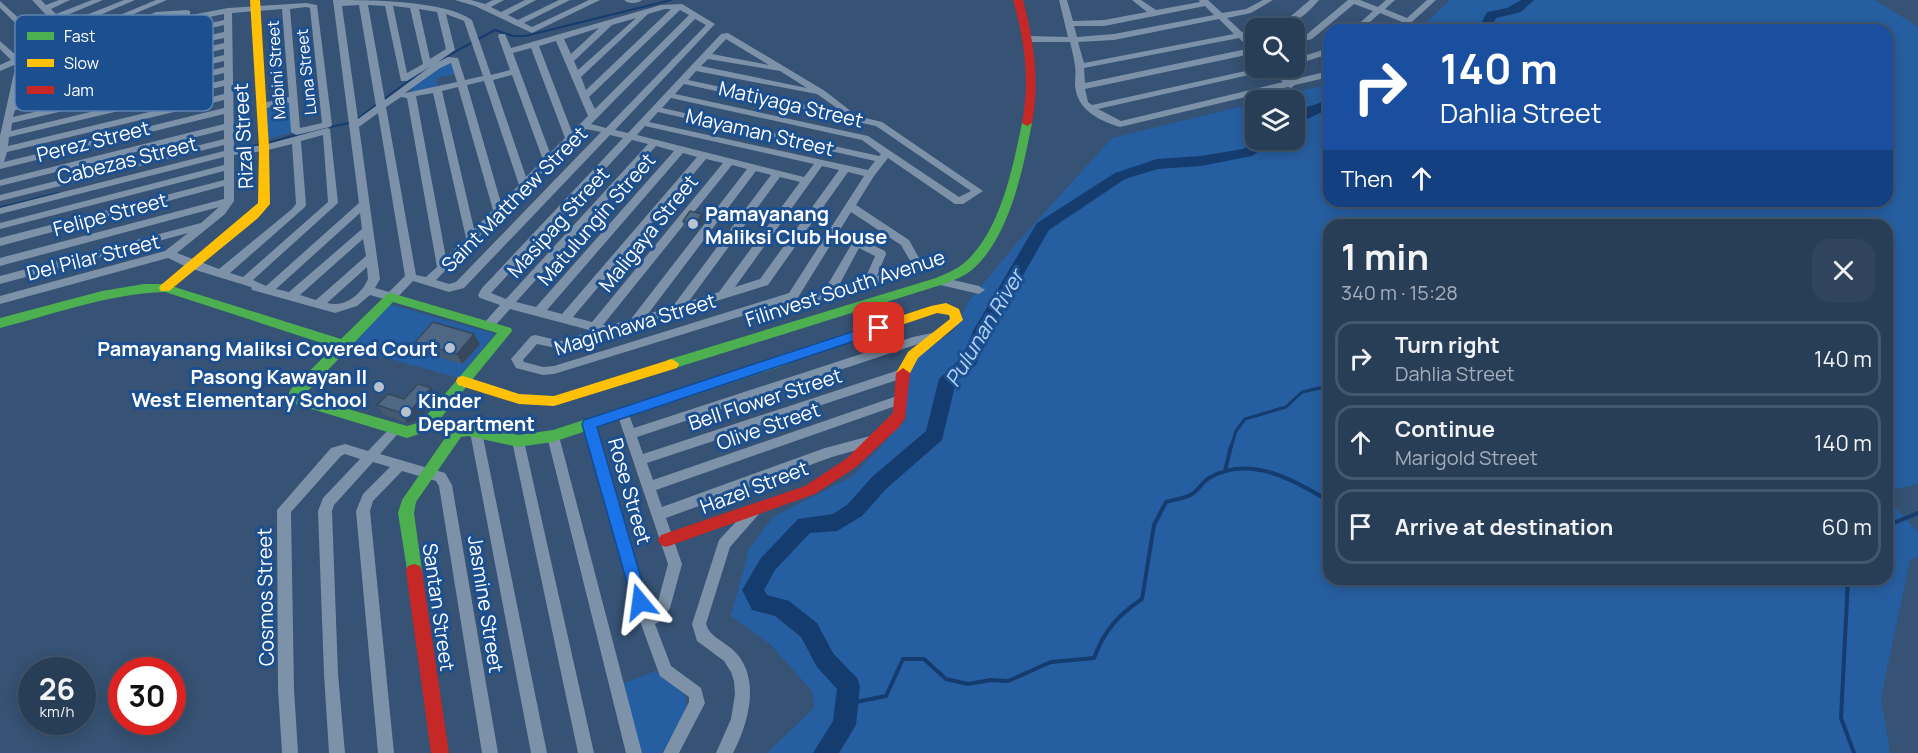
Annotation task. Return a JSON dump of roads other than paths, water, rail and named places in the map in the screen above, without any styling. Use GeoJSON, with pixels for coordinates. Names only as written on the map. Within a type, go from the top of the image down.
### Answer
{"type":"FeatureCollection","features":[{"type":"Feature","properties":{"kind":"street"},"geometry":{"type":"LineString","coordinates":[[36,0],[51,15]]}},
{"type":"Feature","properties":{"kind":"street"},"geometry":{"type":"LineString","coordinates":[[45,9],[66,0]]}},
{"type":"Feature","properties":{"kind":"street"},"geometry":{"type":"LineString","coordinates":[[62,15],[99,0]]}},
{"type":"Feature","properties":{"kind":"street"},"geometry":{"type":"LineString","coordinates":[[94,15],[131,0]]}},
{"type":"Feature","properties":{"kind":"street"},"geometry":{"type":"LineString","coordinates":[[127,15],[163,0]]}},
{"type":"Feature","properties":{"kind":"street"},"geometry":{"type":"LineString","coordinates":[[465,0],[532,30],[596,0]]}},
{"type":"Feature","properties":{"kind":"street"},"geometry":{"type":"LineString","coordinates":[[485,7],[500,0]]}},
{"type":"Feature","properties":{"kind":"street"},"geometry":{"type":"LineString","coordinates":[[501,15],[532,0]]}},
{"type":"Feature","properties":{"kind":"street"},"geometry":{"type":"LineString","coordinates":[[518,23],[566,0]]}},
{"type":"Feature","properties":{"kind":"street"},"geometry":{"type":"LineString","coordinates":[[628,0],[638,0]]}},
{"type":"Feature","properties":{"kind":"street","name":"Filinvest South Avenue"},"geometry":{"type":"LineString","coordinates":[[463,381],[535,403],[554,401],[956,274],[971,263],[980,252],[999,216],[1027,128],[1033,78],[1030,42],[1018,0]]}},
{"type":"Feature","properties":{"kind":"street"},"geometry":{"type":"LineString","coordinates":[[1063,0],[1080,66],[1080,87],[1084,103],[1113,123],[1120,124],[1323,76]]}},
{"type":"Feature","properties":{"kind":"street"},"geometry":{"type":"LineString","coordinates":[[1136,0],[1154,13]]}},
{"type":"Feature","properties":{"kind":"street"},"geometry":{"type":"LineString","coordinates":[[1168,0],[1180,8]]}},
{"type":"Feature","properties":{"kind":"street"},"geometry":{"type":"LineString","coordinates":[[1030,42],[1055,45],[1074,40],[1114,37],[1223,17],[1248,11],[1269,0]]}},
{"type":"Feature","properties":{"kind":"street"},"geometry":{"type":"LineString","coordinates":[[1294,18],[1315,0]]}},
{"type":"Feature","properties":{"kind":"street"},"geometry":{"type":"LineString","coordinates":[[1324,24],[1353,0],[1408,21]]}},
{"type":"Feature","properties":{"kind":"street"},"geometry":{"type":"LineString","coordinates":[[1363,24],[1391,0]]}},
{"type":"Feature","properties":{"kind":"street"},"geometry":{"type":"LineString","coordinates":[[1405,24],[1432,0]]}},
{"type":"Feature","properties":{"kind":"street"},"geometry":{"type":"LineString","coordinates":[[363,3],[411,277],[391,297],[344,345],[296,393],[295,397],[407,432],[426,426],[506,331],[488,326],[391,297],[368,290],[374,279],[338,2],[388,2],[441,12],[468,20],[524,184]]}},
{"type":"Feature","properties":{"kind":"street"},"geometry":{"type":"LineString","coordinates":[[388,2],[404,79],[451,50],[441,12]]}},
{"type":"Feature","properties":{"kind":"street"},"geometry":{"type":"LineString","coordinates":[[1071,24],[1104,23],[1205,2],[1245,38]]}},
{"type":"Feature","properties":{"kind":"street"},"geometry":{"type":"LineString","coordinates":[[0,3],[15,18]]}},
{"type":"Feature","properties":{"kind":"street","name":"Luna Street"},"geometry":{"type":"LineString","coordinates":[[156,15],[228,11],[256,4],[314,7],[327,125],[296,135]]}},
{"type":"Feature","properties":{"kind":"street","name":"Rizal Street"},"geometry":{"type":"LineString","coordinates":[[165,288],[261,209],[265,199],[256,4]]}},
{"type":"Feature","properties":{"kind":"street"},"geometry":{"type":"LineString","coordinates":[[414,6],[427,63]]}},
{"type":"Feature","properties":{"kind":"street"},"geometry":{"type":"LineString","coordinates":[[585,96],[679,6]]}},
{"type":"Feature","properties":{"kind":"street"},"geometry":{"type":"LineString","coordinates":[[508,52],[647,12],[679,6],[711,24],[607,131]]}},
{"type":"Feature","properties":{"kind":"street","name":"Mabini Street"},"geometry":{"type":"LineString","coordinates":[[221,273],[296,211],[300,205],[286,7]]}},
{"type":"Feature","properties":{"kind":"street"},"geometry":{"type":"LineString","coordinates":[[169,254],[222,212],[229,201],[228,11]]}},
{"type":"Feature","properties":{"kind":"street"},"geometry":{"type":"LineString","coordinates":[[576,77],[647,12]]}},
{"type":"Feature","properties":{"kind":"street"},"geometry":{"type":"LineString","coordinates":[[428,282],[694,15]]}},
{"type":"Feature","properties":{"kind":"street"},"geometry":{"type":"LineString","coordinates":[[213,25],[228,22]]}},
{"type":"Feature","properties":{"kind":"street"},"geometry":{"type":"LineString","coordinates":[[569,60],[611,22]]}},
{"type":"Feature","properties":{"kind":"street"},"geometry":{"type":"LineString","coordinates":[[1305,38],[1323,25]]}},
{"type":"Feature","properties":{"kind":"street"},"geometry":{"type":"LineString","coordinates":[[213,37],[228,34]]}},
{"type":"Feature","properties":{"kind":"street"},"geometry":{"type":"LineString","coordinates":[[1080,66],[1245,34]]}},
{"type":"Feature","properties":{"kind":"street"},"geometry":{"type":"LineString","coordinates":[[844,170],[769,278],[757,285],[636,321],[600,329],[508,304],[484,295],[726,35],[822,93],[856,118]]}},
{"type":"Feature","properties":{"kind":"street"},"geometry":{"type":"LineString","coordinates":[[502,36],[548,160]]}},
{"type":"Feature","properties":{"kind":"street"},"geometry":{"type":"LineString","coordinates":[[559,37],[593,116]]}},
{"type":"Feature","properties":{"kind":"street"},"geometry":{"type":"LineString","coordinates":[[0,44],[15,59]]}},
{"type":"Feature","properties":{"kind":"street"},"geometry":{"type":"LineString","coordinates":[[534,44],[570,138]]}},
{"type":"Feature","properties":{"kind":"street"},"geometry":{"type":"LineString","coordinates":[[213,48],[228,45]]}},
{"type":"Feature","properties":{"kind":"street"},"geometry":{"type":"LineString","coordinates":[[1080,87],[1245,51]]}},
{"type":"Feature","properties":{"kind":"street"},"geometry":{"type":"LineString","coordinates":[[1305,59],[1323,53]]}},
{"type":"Feature","properties":{"kind":"street"},"geometry":{"type":"LineString","coordinates":[[706,56],[785,70]]}},
{"type":"Feature","properties":{"kind":"street"},"geometry":{"type":"LineString","coordinates":[[213,61],[228,57]]}},
{"type":"Feature","properties":{"kind":"street"},"geometry":{"type":"LineString","coordinates":[[392,99],[448,60],[455,60],[498,210]]}},
{"type":"Feature","properties":{"kind":"street"},"geometry":{"type":"LineString","coordinates":[[0,68],[15,62]]}},
{"type":"Feature","properties":{"kind":"street"},"geometry":{"type":"LineString","coordinates":[[695,68],[822,93]]}},
{"type":"Feature","properties":{"kind":"street"},"geometry":{"type":"LineString","coordinates":[[213,73],[228,69]]}},
{"type":"Feature","properties":{"kind":"street"},"geometry":{"type":"LineString","coordinates":[[354,122],[392,99],[515,72]]}},
{"type":"Feature","properties":{"kind":"street"},"geometry":{"type":"LineString","coordinates":[[1089,108],[1245,74]]}},
{"type":"Feature","properties":{"kind":"street"},"geometry":{"type":"LineString","coordinates":[[1282,78],[1290,85]]}},
{"type":"Feature","properties":{"kind":"street"},"geometry":{"type":"LineString","coordinates":[[15,81],[1,155],[170,111]]}},
{"type":"Feature","properties":{"kind":"street"},"geometry":{"type":"LineString","coordinates":[[682,81],[856,118]]}},
{"type":"Feature","properties":{"kind":"street"},"geometry":{"type":"LineString","coordinates":[[213,86],[228,82]]}},
{"type":"Feature","properties":{"kind":"street"},"geometry":{"type":"LineString","coordinates":[[437,89],[471,237]]}},
{"type":"Feature","properties":{"kind":"street"},"geometry":{"type":"LineString","coordinates":[[411,94],[442,266]]}},
{"type":"Feature","properties":{"kind":"street","name":"Matiyaga Street"},"geometry":{"type":"LineString","coordinates":[[669,95],[861,137],[883,156],[959,202],[976,192],[977,190],[885,127],[856,118]]}},
{"type":"Feature","properties":{"kind":"street"},"geometry":{"type":"LineString","coordinates":[[213,100],[228,96]]}},
{"type":"Feature","properties":{"kind":"street"},"geometry":{"type":"LineString","coordinates":[[262,106],[294,99]]}},
{"type":"Feature","properties":{"kind":"street"},"geometry":{"type":"LineString","coordinates":[[10,108],[15,107]]}},
{"type":"Feature","properties":{"kind":"street"},"geometry":{"type":"LineString","coordinates":[[656,109],[883,156],[870,174],[793,296],[806,301],[918,266],[905,243],[850,206]]}},
{"type":"Feature","properties":{"kind":"street"},"geometry":{"type":"LineString","coordinates":[[0,166],[229,110]]}},
{"type":"Feature","properties":{"kind":"street"},"geometry":{"type":"LineString","coordinates":[[8,121],[50,111]]}},
{"type":"Feature","properties":{"kind":"street"},"geometry":{"type":"LineString","coordinates":[[5,135],[106,111]]}},
{"type":"Feature","properties":{"kind":"street","name":"Mayaman Street"},"geometry":{"type":"LineString","coordinates":[[643,123],[870,174]]}},
{"type":"Feature","properties":{"kind":"street"},"geometry":{"type":"LineString","coordinates":[[583,125],[807,181]]}},
{"type":"Feature","properties":{"kind":"street","name":"Perez Street"},"geometry":{"type":"LineString","coordinates":[[0,183],[229,126]]}},
{"type":"Feature","properties":{"kind":"street"},"geometry":{"type":"LineString","coordinates":[[252,284],[333,202],[327,131],[296,135]]}},
{"type":"Feature","properties":{"kind":"street","name":"Saint Matthew Street"},"geometry":{"type":"LineString","coordinates":[[411,277],[448,288],[460,285],[607,131]]}},
{"type":"Feature","properties":{"kind":"street","name":"Cabezas Street"},"geometry":{"type":"LineString","coordinates":[[0,211],[229,148],[264,144],[296,135]]}},
{"type":"Feature","properties":{"kind":"street","name":"Masipag Street"},"geometry":{"type":"LineString","coordinates":[[488,326],[654,143]]}},
{"type":"Feature","properties":{"kind":"street"},"geometry":{"type":"LineString","coordinates":[[0,198],[229,148]]}},
{"type":"Feature","properties":{"kind":"street","name":"Matulungin Street"},"geometry":{"type":"LineString","coordinates":[[539,312],[681,149]]}},
{"type":"Feature","properties":{"kind":"street"},"geometry":{"type":"LineString","coordinates":[[565,319],[704,155]]}},
{"type":"Feature","properties":{"kind":"street","name":"Maligaya Street"},"geometry":{"type":"LineString","coordinates":[[600,329],[729,162]]}},
{"type":"Feature","properties":{"kind":"street"},"geometry":{"type":"LineString","coordinates":[[723,295],[819,164]]}},
{"type":"Feature","properties":{"kind":"street"},"geometry":{"type":"LineString","coordinates":[[0,226],[229,167]]}},
{"type":"Feature","properties":{"kind":"street"},"geometry":{"type":"LineString","coordinates":[[636,321],[753,168]]}},
{"type":"Feature","properties":{"kind":"street"},"geometry":{"type":"LineString","coordinates":[[678,309],[777,174]]}},
{"type":"Feature","properties":{"kind":"street"},"geometry":{"type":"LineString","coordinates":[[0,242],[228,182]]}},
{"type":"Feature","properties":{"kind":"street","name":"Felipe Street"},"geometry":{"type":"LineString","coordinates":[[0,262],[229,201]]}},
{"type":"Feature","properties":{"kind":"street"},"geometry":{"type":"LineString","coordinates":[[268,290],[364,204]]}},
{"type":"Feature","properties":{"kind":"street"},"geometry":{"type":"LineString","coordinates":[[0,280],[208,224]]}},
{"type":"Feature","properties":{"kind":"street"},"geometry":{"type":"LineString","coordinates":[[291,297],[367,230]]}},
{"type":"Feature","properties":{"kind":"street"},"geometry":{"type":"LineString","coordinates":[[828,295],[858,243],[881,254],[869,282]]}},
{"type":"Feature","properties":{"kind":"street","name":"Del Pilar Street"},"geometry":{"type":"LineString","coordinates":[[0,300],[169,254],[193,265],[268,290],[335,309],[342,309],[368,290]]}},
{"type":"Feature","properties":{"kind":"street"},"geometry":{"type":"LineString","coordinates":[[317,304],[370,258]]}},
{"type":"Feature","properties":{"kind":"street"},"geometry":{"type":"LineString","coordinates":[[940,280],[979,290]]}},
{"type":"Feature","properties":{"kind":"street"},"geometry":{"type":"LineString","coordinates":[[0,323],[136,288],[165,288],[344,345]]}},
{"type":"Feature","properties":{"kind":"street","name":"Maginhawa Street"},"geometry":{"type":"LineString","coordinates":[[600,329],[561,345],[535,339],[517,359],[518,362],[520,365],[543,371],[554,370],[793,296]]}},
{"type":"Feature","properties":{"kind":"street"},"geometry":{"type":"LineString","coordinates":[[806,301],[815,319]]}},
{"type":"Feature","properties":{"kind":"street"},"geometry":{"type":"LineString","coordinates":[[866,303],[879,328]]}},
{"type":"Feature","properties":{"kind":"street"},"geometry":{"type":"LineString","coordinates":[[539,753],[476,432],[519,441],[553,436],[936,309],[950,309],[957,316],[951,326],[913,355],[902,374]]}},
{"type":"Feature","properties":{"kind":"street"},"geometry":{"type":"LineString","coordinates":[[0,328],[18,320]]}},
{"type":"Feature","properties":{"kind":"street"},"geometry":{"type":"LineString","coordinates":[[630,434],[917,340],[937,336]]}},
{"type":"Feature","properties":{"kind":"street","name":"Hazel Street"},"geometry":{"type":"LineString","coordinates":[[666,540],[810,490],[851,463],[894,423],[900,414],[902,374]]}},
{"type":"Feature","properties":{"kind":"street","name":"Bell Flower Street"},"geometry":{"type":"LineString","coordinates":[[640,460],[902,374]]}},
{"type":"Feature","properties":{"kind":"street","name":"Olive Street"},"geometry":{"type":"LineString","coordinates":[[648,487],[900,400]]}},
{"type":"Feature","properties":{"kind":"street"},"geometry":{"type":"LineString","coordinates":[[623,413],[675,564],[663,608],[647,622]]}},
{"type":"Feature","properties":{"kind":"street","name":"Rose Street"},"geometry":{"type":"LineString","coordinates":[[589,424],[647,622],[665,671],[696,693],[696,704],[671,753]]}},
{"type":"Feature","properties":{"kind":"street"},"geometry":{"type":"LineString","coordinates":[[337,753],[324,511],[328,502],[396,429]]}},
{"type":"Feature","properties":{"kind":"street","name":"Santan Street"},"geometry":{"type":"LineString","coordinates":[[440,753],[406,513],[410,500],[457,432],[468,430],[476,432]]}},
{"type":"Feature","properties":{"kind":"street"},"geometry":{"type":"LineString","coordinates":[[553,436],[634,753]]}},
{"type":"Feature","properties":{"kind":"street"},"geometry":{"type":"LineString","coordinates":[[657,515],[830,452],[876,440]]}},
{"type":"Feature","properties":{"kind":"street"},"geometry":{"type":"LineString","coordinates":[[519,441],[586,753]]}},
{"type":"Feature","properties":{"kind":"street","name":"Cosmos Street"},"geometry":{"type":"LineString","coordinates":[[290,753],[286,689],[284,510],[340,450],[370,456]]}},
{"type":"Feature","properties":{"kind":"street"},"geometry":{"type":"LineString","coordinates":[[370,456],[428,473]]}},
{"type":"Feature","properties":{"kind":"street"},"geometry":{"type":"LineString","coordinates":[[386,753],[363,505],[399,466]]}},
{"type":"Feature","properties":{"kind":"street","name":"Jasmine Street"},"geometry":{"type":"LineString","coordinates":[[428,473],[440,477],[446,485],[490,753]]}},
{"type":"Feature","properties":{"kind":"street"},"geometry":{"type":"LineString","coordinates":[[724,753],[731,742],[743,702],[741,683],[732,659],[702,636],[699,624],[724,544],[755,511]]}},
{"type":"Feature","properties":{"kind":"waterway"},"geometry":{"type":"LineString","coordinates":[[440,60],[495,30],[513,36],[525,36],[671,0]]}},
{"type":"Feature","properties":{"kind":"waterway","name":"Pulunan River"},"geometry":{"type":"LineString","coordinates":[[1487,24],[1491,15],[1516,9],[1528,0]]}},
{"type":"Feature","properties":{"kind":"waterway"},"geometry":{"type":"LineString","coordinates":[[320,129],[349,123],[360,117],[422,71]]}},
{"type":"Feature","properties":{"kind":"waterway","name":"Pulunan River"},"geometry":{"type":"LineString","coordinates":[[1305,114],[1323,106]]}},
{"type":"Feature","properties":{"kind":"waterway"},"geometry":{"type":"LineString","coordinates":[[268,143],[299,134]]}},
{"type":"Feature","properties":{"kind":"waterway"},"geometry":{"type":"LineString","coordinates":[[233,149],[258,145]]}},
{"type":"Feature","properties":{"kind":"waterway","name":"Pulunan River"},"geometry":{"type":"LineString","coordinates":[[825,753],[844,725],[849,686],[825,660],[809,630],[781,608],[760,603],[753,590],[768,564],[805,525],[837,522],[855,510],[879,483],[935,435],[948,379],[970,360],[982,331],[1043,227],[1120,176],[1157,164],[1201,161],[1247,153],[1252,150]]}},
{"type":"Feature","properties":{"kind":"waterway"},"geometry":{"type":"LineString","coordinates":[[31,200],[58,193]]}},
{"type":"Feature","properties":{"kind":"waterway"},"geometry":{"type":"LineString","coordinates":[[0,208],[37,199]]}},
{"type":"Feature","properties":{"kind":"waterway"},"geometry":{"type":"LineString","coordinates":[[1231,447],[1236,431],[1245,419],[1286,407],[1302,392],[1323,387]]}},
{"type":"Feature","properties":{"kind":"waterway"},"geometry":{"type":"LineString","coordinates":[[1225,471],[1231,446]]}},
{"type":"Feature","properties":{"kind":"waterway"},"geometry":{"type":"LineString","coordinates":[[1225,471],[1255,469],[1271,473],[1301,485],[1323,498]]}},
{"type":"Feature","properties":{"kind":"waterway"},"geometry":{"type":"LineString","coordinates":[[846,704],[886,696],[903,659],[924,659],[946,679],[968,684],[991,680],[1008,681],[1051,662],[1094,658],[1113,624],[1142,599],[1154,525],[1166,502],[1189,496],[1209,478],[1225,471]]}},
{"type":"Feature","properties":{"kind":"waterway"},"geometry":{"type":"LineString","coordinates":[[1893,523],[1918,513]]}},
{"type":"Feature","properties":{"kind":"waterway"},"geometry":{"type":"LineString","coordinates":[[1848,585],[1841,718],[1854,753]]}},
{"type":"Feature","properties":{"kind":"place","name":"Pamayanang Maliksi Club House"},"geometry":{"type":"Point","coordinates":[693,224]}},
{"type":"Feature","properties":{"kind":"place","name":"Pamayanang Maliksi Covered Court"},"geometry":{"type":"Point","coordinates":[450,348]}},
{"type":"Feature","properties":{"kind":"place","name":"Pasong Kawayan II West Elementary School"},"geometry":{"type":"Point","coordinates":[379,387]}},
{"type":"Feature","properties":{"kind":"place","name":"Kinder Department"},"geometry":{"type":"Point","coordinates":[406,412]}}]}
